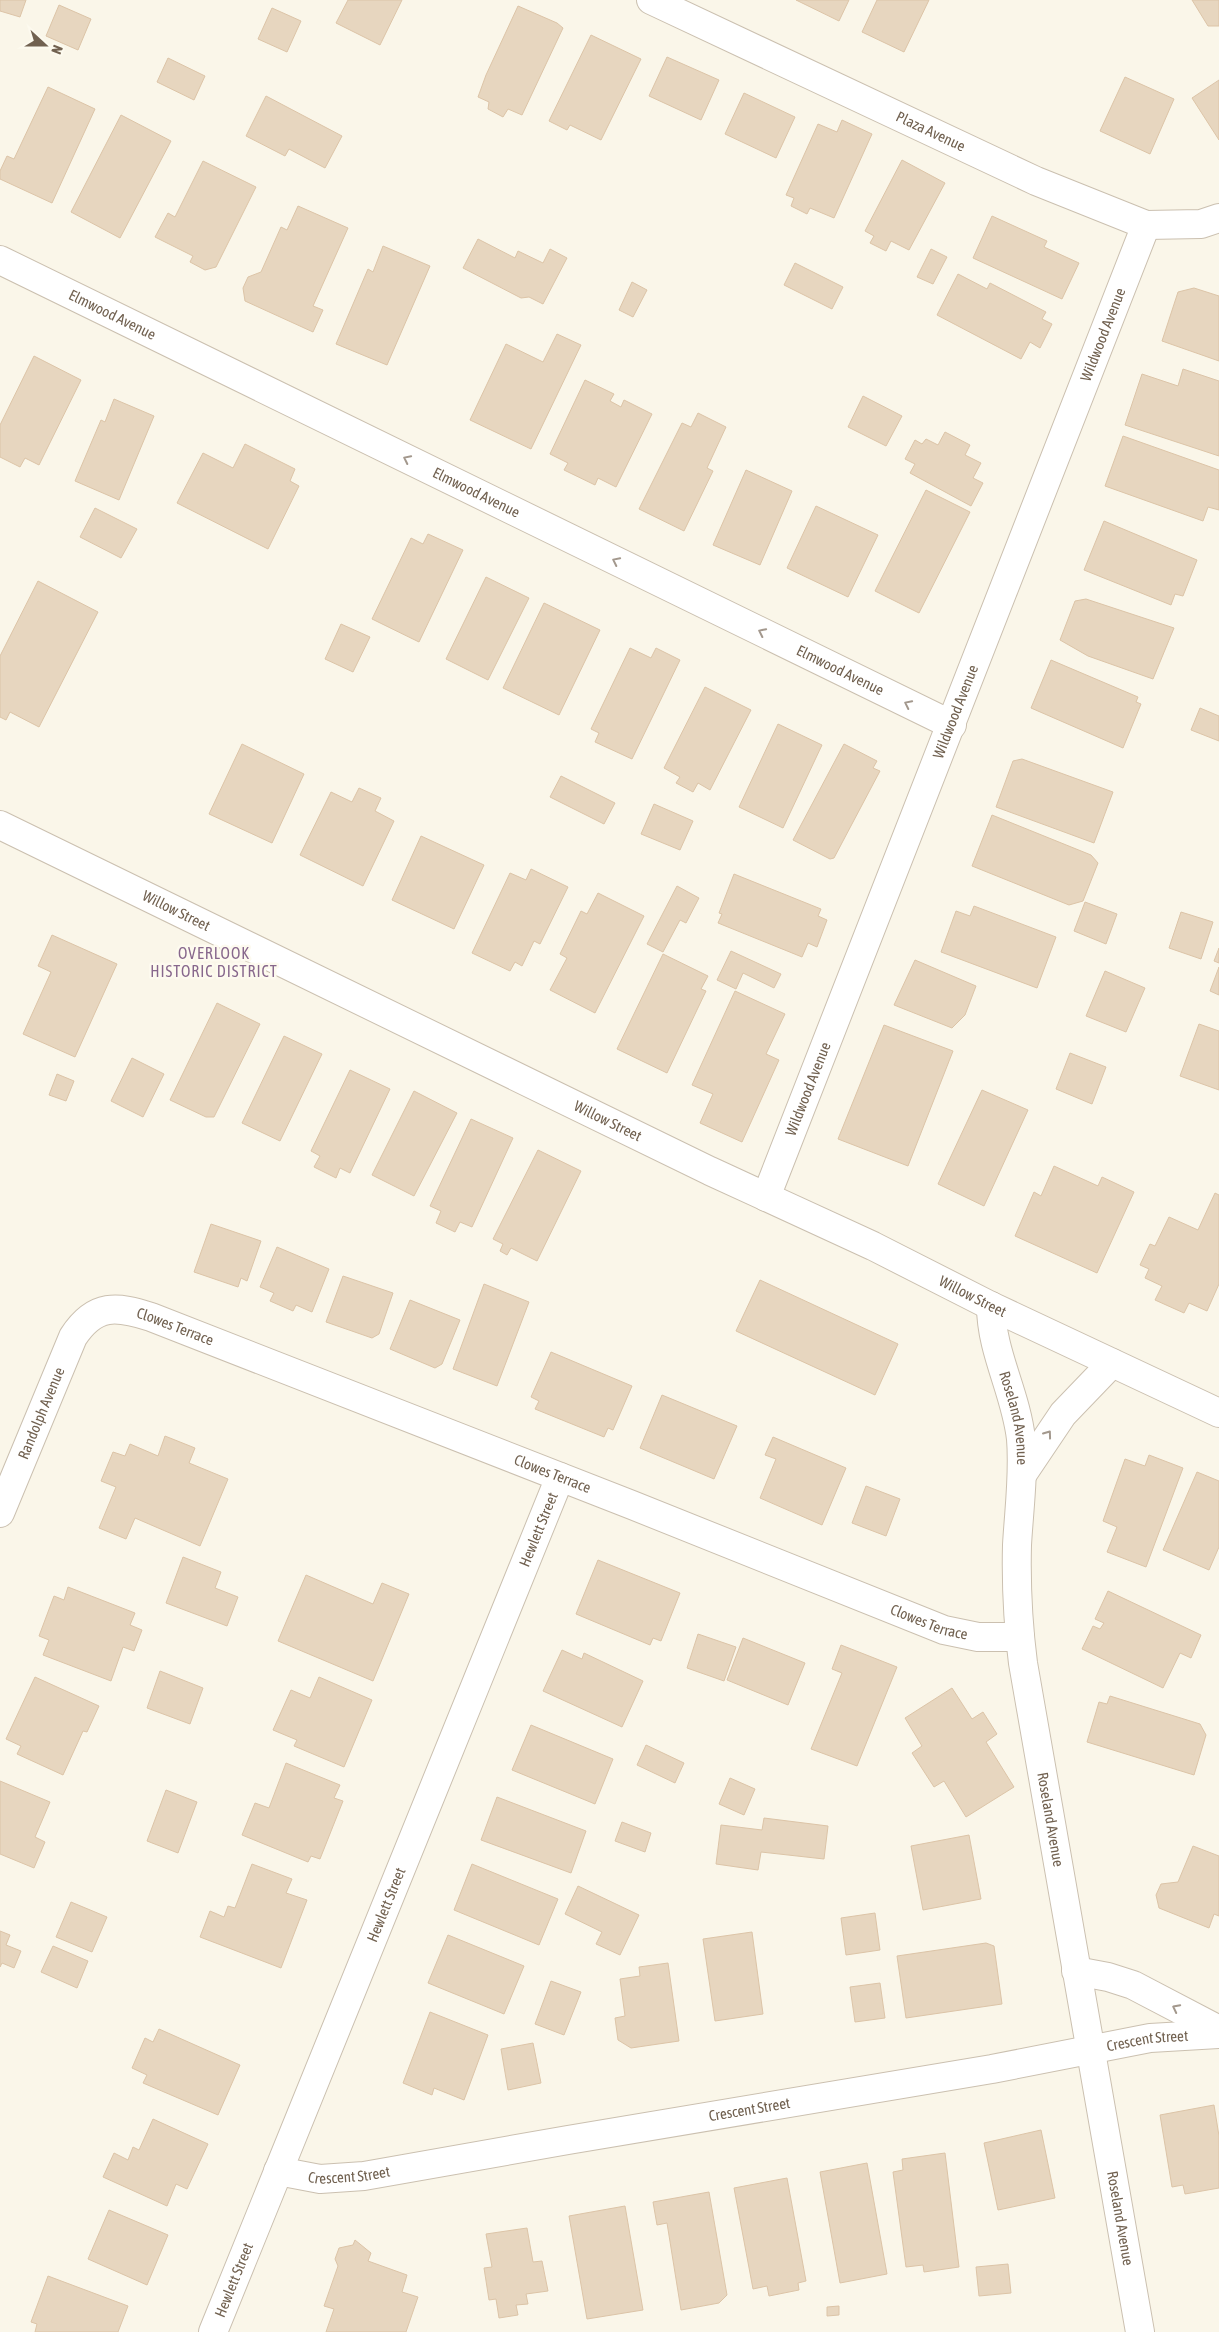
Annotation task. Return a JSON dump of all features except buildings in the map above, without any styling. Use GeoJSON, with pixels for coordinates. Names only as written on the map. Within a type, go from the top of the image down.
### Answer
{"type":"FeatureCollection","features":[{"type":"Feature","properties":{"kind":"street","name":"Plaza Avenue"},"geometry":{"type":"LineString","coordinates":[[651,0],[1036,181],[1146,225],[1201,224],[1219,218]]}},
{"type":"Feature","properties":{"kind":"street","name":"Wildwood Avenue"},"geometry":{"type":"LineString","coordinates":[[766,1197],[1146,225]]}},
{"type":"Feature","properties":{"kind":"street","name":"Elmwood Avenue"},"geometry":{"type":"LineString","coordinates":[[0,260],[952,725]]}},
{"type":"Feature","properties":{"kind":"street","name":"Willow Street"},"geometry":{"type":"LineString","coordinates":[[0,825],[766,1197],[873,1246],[992,1306],[1219,1414]]}},
{"type":"Feature","properties":{"kind":"street","name":"Roseland Avenue"},"geometry":{"type":"LineString","coordinates":[[992,1306],[994,1338],[1018,1418],[1022,1475],[1016,1583],[1020,1637],[1034,1731],[1140,2332]]}},
{"type":"Feature","properties":{"kind":"street","name":"Clowes Terrace"},"geometry":{"type":"LineString","coordinates":[[87,1318],[96,1312],[107,1309],[134,1312],[151,1317],[944,1630],[978,1637],[1020,1637]]}},
{"type":"Feature","properties":{"kind":"street","name":"Randolph Avenue"},"geometry":{"type":"LineString","coordinates":[[0,1513],[66,1351],[80,1326],[87,1318]]}},
{"type":"Feature","properties":{"kind":"street"},"geometry":{"type":"LineString","coordinates":[[1022,1475],[1064,1414],[1112,1363]]}},
{"type":"Feature","properties":{"kind":"street","name":"Hewlett Street"},"geometry":{"type":"LineString","coordinates":[[212,2332],[560,1477]]}},
{"type":"Feature","properties":{"kind":"street","name":"Crescent Street"},"geometry":{"type":"LineString","coordinates":[[1076,1971],[1108,1977],[1133,1985],[1219,2032]]}},
{"type":"Feature","properties":{"kind":"street","name":"Crescent Street"},"geometry":{"type":"LineString","coordinates":[[278,2170],[320,2179],[364,2176],[972,2072],[1150,2038],[1219,2032]]}},
{"type":"Feature","properties":{"kind":"district","name":"OVERLOOK HISTORIC DISTRICT"},"geometry":{"type":"Point","coordinates":[214,962]}}]}
